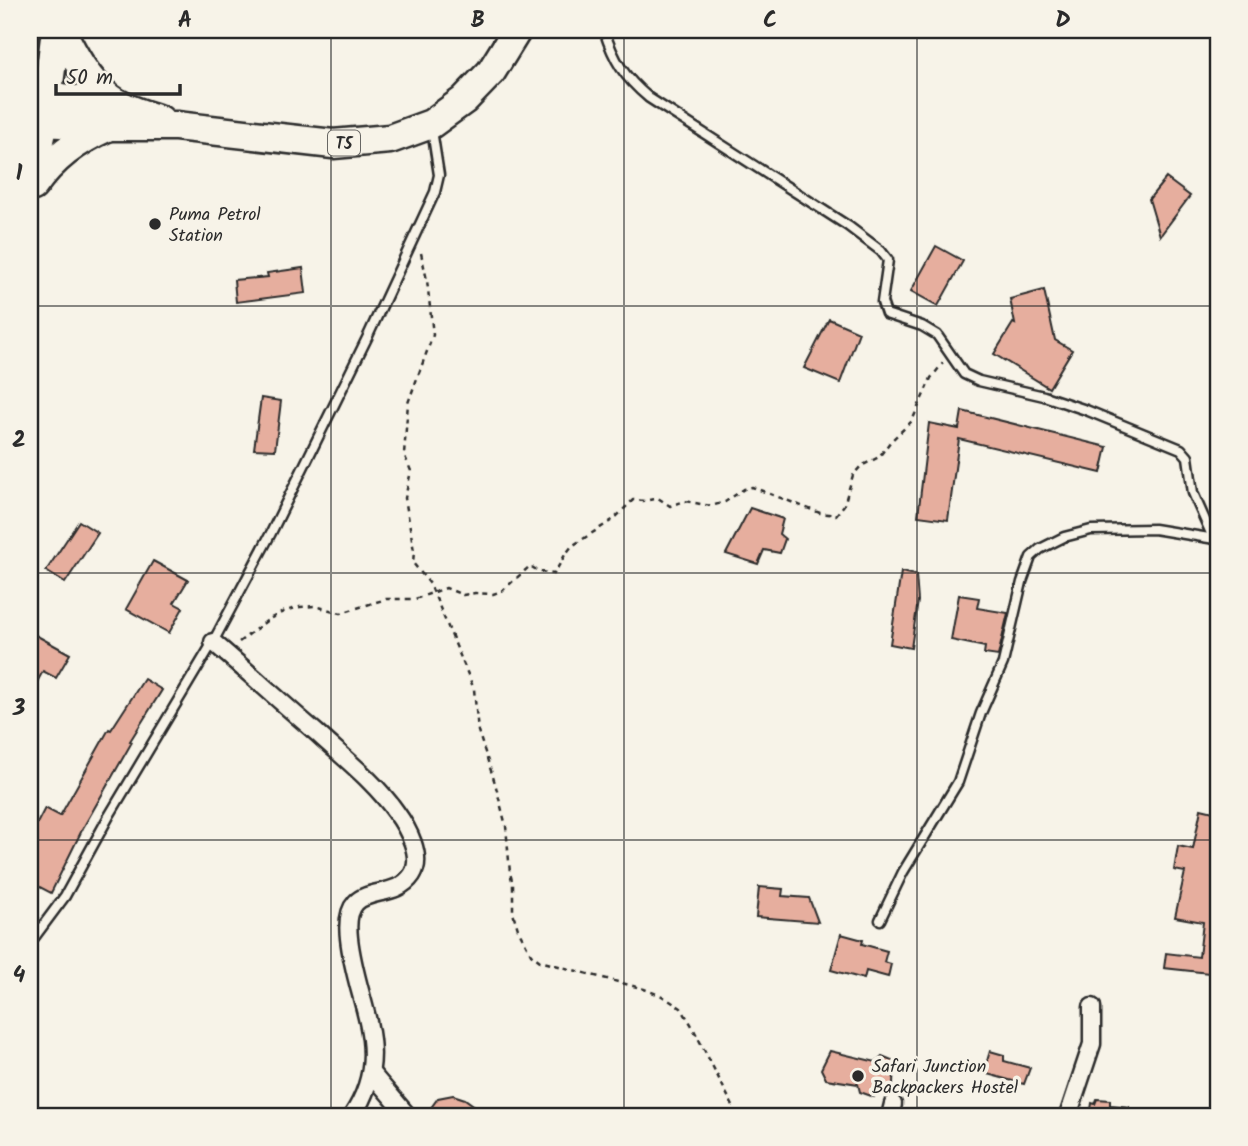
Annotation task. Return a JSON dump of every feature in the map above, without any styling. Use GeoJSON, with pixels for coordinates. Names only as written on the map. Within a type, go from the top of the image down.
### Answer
{"type":"FeatureCollection","features":[{"type":"Feature","properties":{"kind":"highway"},"geometry":{"type":"LineString","coordinates":[[30,188],[46,109],[56,30]]}},
{"type":"Feature","properties":{"kind":"highway"},"geometry":{"type":"LineString","coordinates":[[30,188],[46,168],[72,145],[119,117],[110,99],[96,86],[72,52],[61,30]]}},
{"type":"Feature","properties":{"kind":"highway","name":"T5"},"geometry":{"type":"LineString","coordinates":[[46,109],[333,144],[390,139],[431,124],[464,100],[491,72],[517,30]]}},
{"type":"Feature","properties":{"kind":"street"},"geometry":{"type":"LineString","coordinates":[[219,647],[358,770],[395,810],[409,831],[415,852],[414,873],[405,883],[368,895],[352,907],[349,937],[371,1041],[372,1074],[367,1091],[352,1116]]}},
{"type":"Feature","properties":{"kind":"street"},"geometry":{"type":"LineString","coordinates":[[1068,1116],[1092,1044],[1091,1007]]}},
{"type":"Feature","properties":{"kind":"street"},"geometry":{"type":"LineString","coordinates":[[372,1074],[408,1116]]}},
{"type":"Feature","properties":{"kind":"lane"},"geometry":{"type":"LineString","coordinates":[[604,30],[619,68],[630,82],[881,250],[888,260],[882,302],[886,314],[922,326],[937,335],[964,374],[1097,414],[1181,449],[1188,457],[1193,493],[1216,539]]}},
{"type":"Feature","properties":{"kind":"lane"},"geometry":{"type":"LineString","coordinates":[[30,943],[65,896],[115,805],[219,647],[435,192],[439,175],[431,124]]}},
{"type":"Feature","properties":{"kind":"lane"},"geometry":{"type":"LineString","coordinates":[[880,920],[903,872],[958,782],[981,713],[1003,663],[1022,582],[1031,557],[1040,549],[1064,537],[1091,530],[1154,528],[1216,539]]}},
{"type":"Feature","properties":{"kind":"path"},"geometry":{"type":"LineString","coordinates":[[416,232],[427,280],[433,335],[408,404],[404,454],[411,475],[405,498],[414,551],[413,563],[430,584],[453,645],[474,690],[478,731],[506,827],[513,884],[513,913],[518,929],[530,954],[540,961],[662,996],[681,1008],[738,1116]]}},
{"type":"Feature","properties":{"kind":"path"},"geometry":{"type":"LineString","coordinates":[[219,647],[292,609],[314,606],[341,613],[386,599],[415,599],[446,588],[463,595],[493,594],[502,591],[530,566],[540,572],[554,574],[572,546],[614,519],[633,500],[658,498],[670,506],[685,501],[711,506],[725,502],[744,489],[752,487],[813,511],[836,515],[844,505],[853,475],[861,466],[879,457],[912,421],[931,378],[950,355]]}},
{"type":"Feature","properties":{"kind":"building"},"geometry":{"type":"Polygon","coordinates":[[[1166,178],[1190,196],[1160,236],[1149,199],[1166,178]]]}},
{"type":"Feature","properties":{"kind":"building"},"geometry":{"type":"Polygon","coordinates":[[[936,246],[963,261],[938,306],[911,291],[936,246]]]}},
{"type":"Feature","properties":{"kind":"building"},"geometry":{"type":"Polygon","coordinates":[[[303,268],[306,293],[236,302],[234,280],[268,277],[267,273],[303,268]]]}},
{"type":"Feature","properties":{"kind":"building"},"geometry":{"type":"Polygon","coordinates":[[[1044,290],[1055,340],[1072,350],[1049,388],[994,354],[1013,323],[1015,324],[1010,299],[1044,290]]]}},
{"type":"Feature","properties":{"kind":"building"},"geometry":{"type":"Polygon","coordinates":[[[829,319],[859,332],[840,383],[804,368],[829,319]]]}},
{"type":"Feature","properties":{"kind":"building"},"geometry":{"type":"Polygon","coordinates":[[[261,398],[281,401],[275,450],[254,449],[261,398]]]}},
{"type":"Feature","properties":{"kind":"building"},"geometry":{"type":"Polygon","coordinates":[[[962,411],[1107,447],[1101,473],[959,439],[948,520],[918,516],[929,423],[959,429],[962,411]]]}},
{"type":"Feature","properties":{"kind":"building"},"geometry":{"type":"Polygon","coordinates":[[[750,508],[783,519],[779,534],[785,539],[780,553],[764,550],[758,564],[726,554],[750,508]]]}},
{"type":"Feature","properties":{"kind":"building"},"geometry":{"type":"Polygon","coordinates":[[[79,521],[98,533],[65,583],[46,571],[79,521]]]}},
{"type":"Feature","properties":{"kind":"building"},"geometry":{"type":"Polygon","coordinates":[[[153,561],[188,580],[174,603],[183,608],[169,633],[126,609],[153,561]]]}},
{"type":"Feature","properties":{"kind":"building"},"geometry":{"type":"Polygon","coordinates":[[[901,572],[916,575],[918,601],[911,648],[890,644],[901,572]]]}},
{"type":"Feature","properties":{"kind":"building"},"geometry":{"type":"Polygon","coordinates":[[[959,595],[979,598],[977,608],[1008,613],[998,656],[984,654],[985,647],[951,640],[959,595]]]}},
{"type":"Feature","properties":{"kind":"building"},"geometry":{"type":"Polygon","coordinates":[[[30,632],[70,654],[56,678],[43,671],[30,695],[30,632]]]}},
{"type":"Feature","properties":{"kind":"building"},"geometry":{"type":"Polygon","coordinates":[[[144,679],[162,690],[130,741],[132,742],[83,828],[51,893],[30,882],[30,837],[45,808],[60,816],[109,729],[111,730],[144,679]]]}},
{"type":"Feature","properties":{"kind":"building"},"geometry":{"type":"Polygon","coordinates":[[[1201,809],[1218,813],[1218,920],[1215,934],[1218,934],[1218,974],[1164,968],[1166,953],[1199,957],[1203,922],[1175,917],[1185,872],[1174,870],[1178,846],[1193,849],[1201,809]]]}},
{"type":"Feature","properties":{"kind":"building"},"geometry":{"type":"Polygon","coordinates":[[[759,887],[783,889],[782,896],[809,898],[818,922],[756,917],[759,887]]]}},
{"type":"Feature","properties":{"kind":"building"},"geometry":{"type":"Polygon","coordinates":[[[841,934],[863,940],[862,944],[887,951],[884,962],[891,964],[888,977],[866,971],[864,979],[831,970],[841,934]]]}},
{"type":"Feature","properties":{"kind":"building"},"geometry":{"type":"Polygon","coordinates":[[[830,1051],[876,1062],[882,1056],[894,1061],[893,1084],[879,1089],[874,1097],[860,1092],[858,1084],[826,1079],[821,1069],[830,1051]]]}},
{"type":"Feature","properties":{"kind":"building"},"geometry":{"type":"Polygon","coordinates":[[[990,1051],[1004,1055],[1004,1061],[1030,1068],[1024,1084],[987,1074],[985,1068],[990,1051]]]}},
{"type":"Feature","properties":{"kind":"building"},"geometry":{"type":"Polygon","coordinates":[[[453,1095],[476,1107],[469,1116],[425,1116],[438,1098],[453,1095]]]}},
{"type":"Feature","properties":{"kind":"building"},"geometry":{"type":"Polygon","coordinates":[[[1097,1099],[1110,1100],[1110,1105],[1129,1107],[1128,1116],[1090,1116],[1092,1103],[1095,1104],[1097,1099]]]}},
{"type":"Feature","properties":{"kind":"place","name":"Puma Petrol Station"},"geometry":{"type":"Point","coordinates":[155,224]}},
{"type":"Feature","properties":{"kind":"place","name":"Safari Junction Backpackers Hostel"},"geometry":{"type":"Point","coordinates":[858,1076]}}]}
